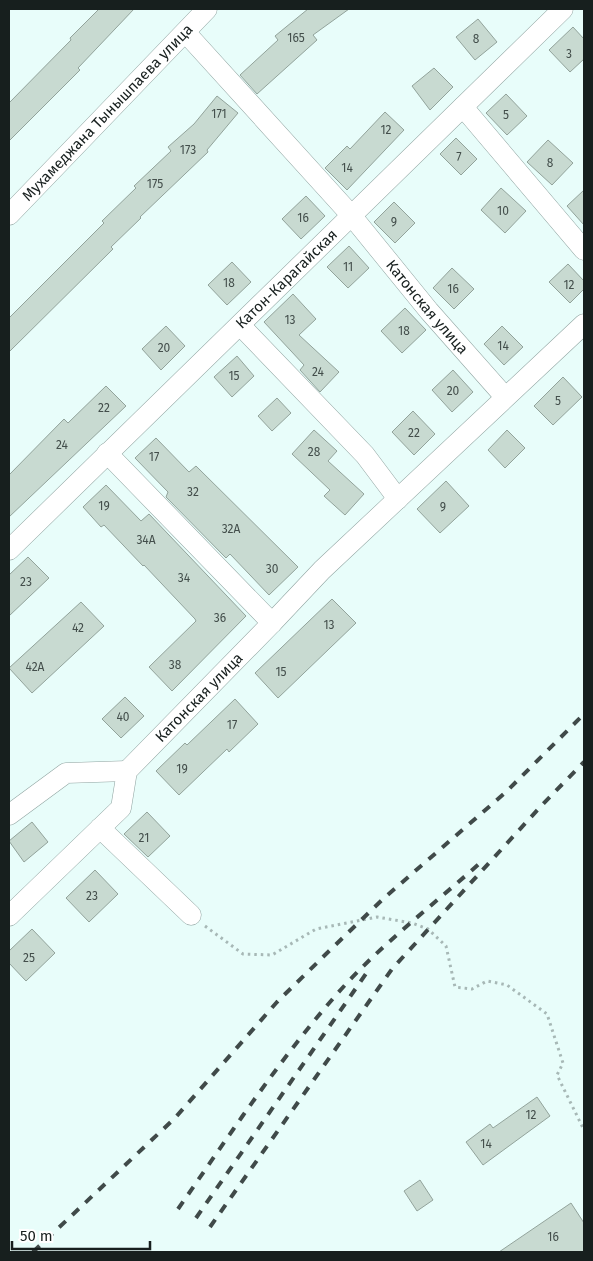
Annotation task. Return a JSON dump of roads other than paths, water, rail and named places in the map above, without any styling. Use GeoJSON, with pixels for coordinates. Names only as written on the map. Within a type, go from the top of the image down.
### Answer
{"type":"FeatureCollection","features":[{"type":"Feature","properties":{"kind":"street","name":"Мухамеджана Тынышпаева улица"},"geometry":{"type":"LineString","coordinates":[[9,215],[207,9]]}},
{"type":"Feature","properties":{"kind":"street","name":"Катон-Карагайская"},"geometry":{"type":"LineString","coordinates":[[9,550],[563,9]]}},
{"type":"Feature","properties":{"kind":"street","name":"Катонская улица"},"geometry":{"type":"LineString","coordinates":[[186,33],[351,214],[429,311],[506,397]]}},
{"type":"Feature","properties":{"kind":"street"},"geometry":{"type":"LineString","coordinates":[[463,107],[584,250]]}},
{"type":"Feature","properties":{"kind":"street","name":"Катонская улица"},"geometry":{"type":"LineString","coordinates":[[127,771],[322,570],[584,324]]}},
{"type":"Feature","properties":{"kind":"street"},"geometry":{"type":"LineString","coordinates":[[240,325],[364,455],[398,499]]}},
{"type":"Feature","properties":{"kind":"street"},"geometry":{"type":"LineString","coordinates":[[107,453],[272,623]]}},
{"type":"Feature","properties":{"kind":"street"},"geometry":{"type":"LineString","coordinates":[[9,815],[66,773],[127,771],[121,808],[9,916]]}},
{"type":"Feature","properties":{"kind":"street"},"geometry":{"type":"LineString","coordinates":[[100,828],[191,915]]}},
{"type":"Feature","properties":{"kind":"railway"},"geometry":{"type":"LineString","coordinates":[[33,1252],[175,1118],[277,1002],[326,954],[383,899],[506,792],[584,714]]}},
{"type":"Feature","properties":{"kind":"railway"},"geometry":{"type":"LineString","coordinates":[[210,1227],[392,969],[542,805],[584,762]]}},
{"type":"Feature","properties":{"kind":"railway"},"geometry":{"type":"LineString","coordinates":[[178,1209],[274,1072],[315,1019],[370,959],[480,863]]}},
{"type":"Feature","properties":{"kind":"railway"},"geometry":{"type":"LineString","coordinates":[[196,1218],[370,968]]}}]}
